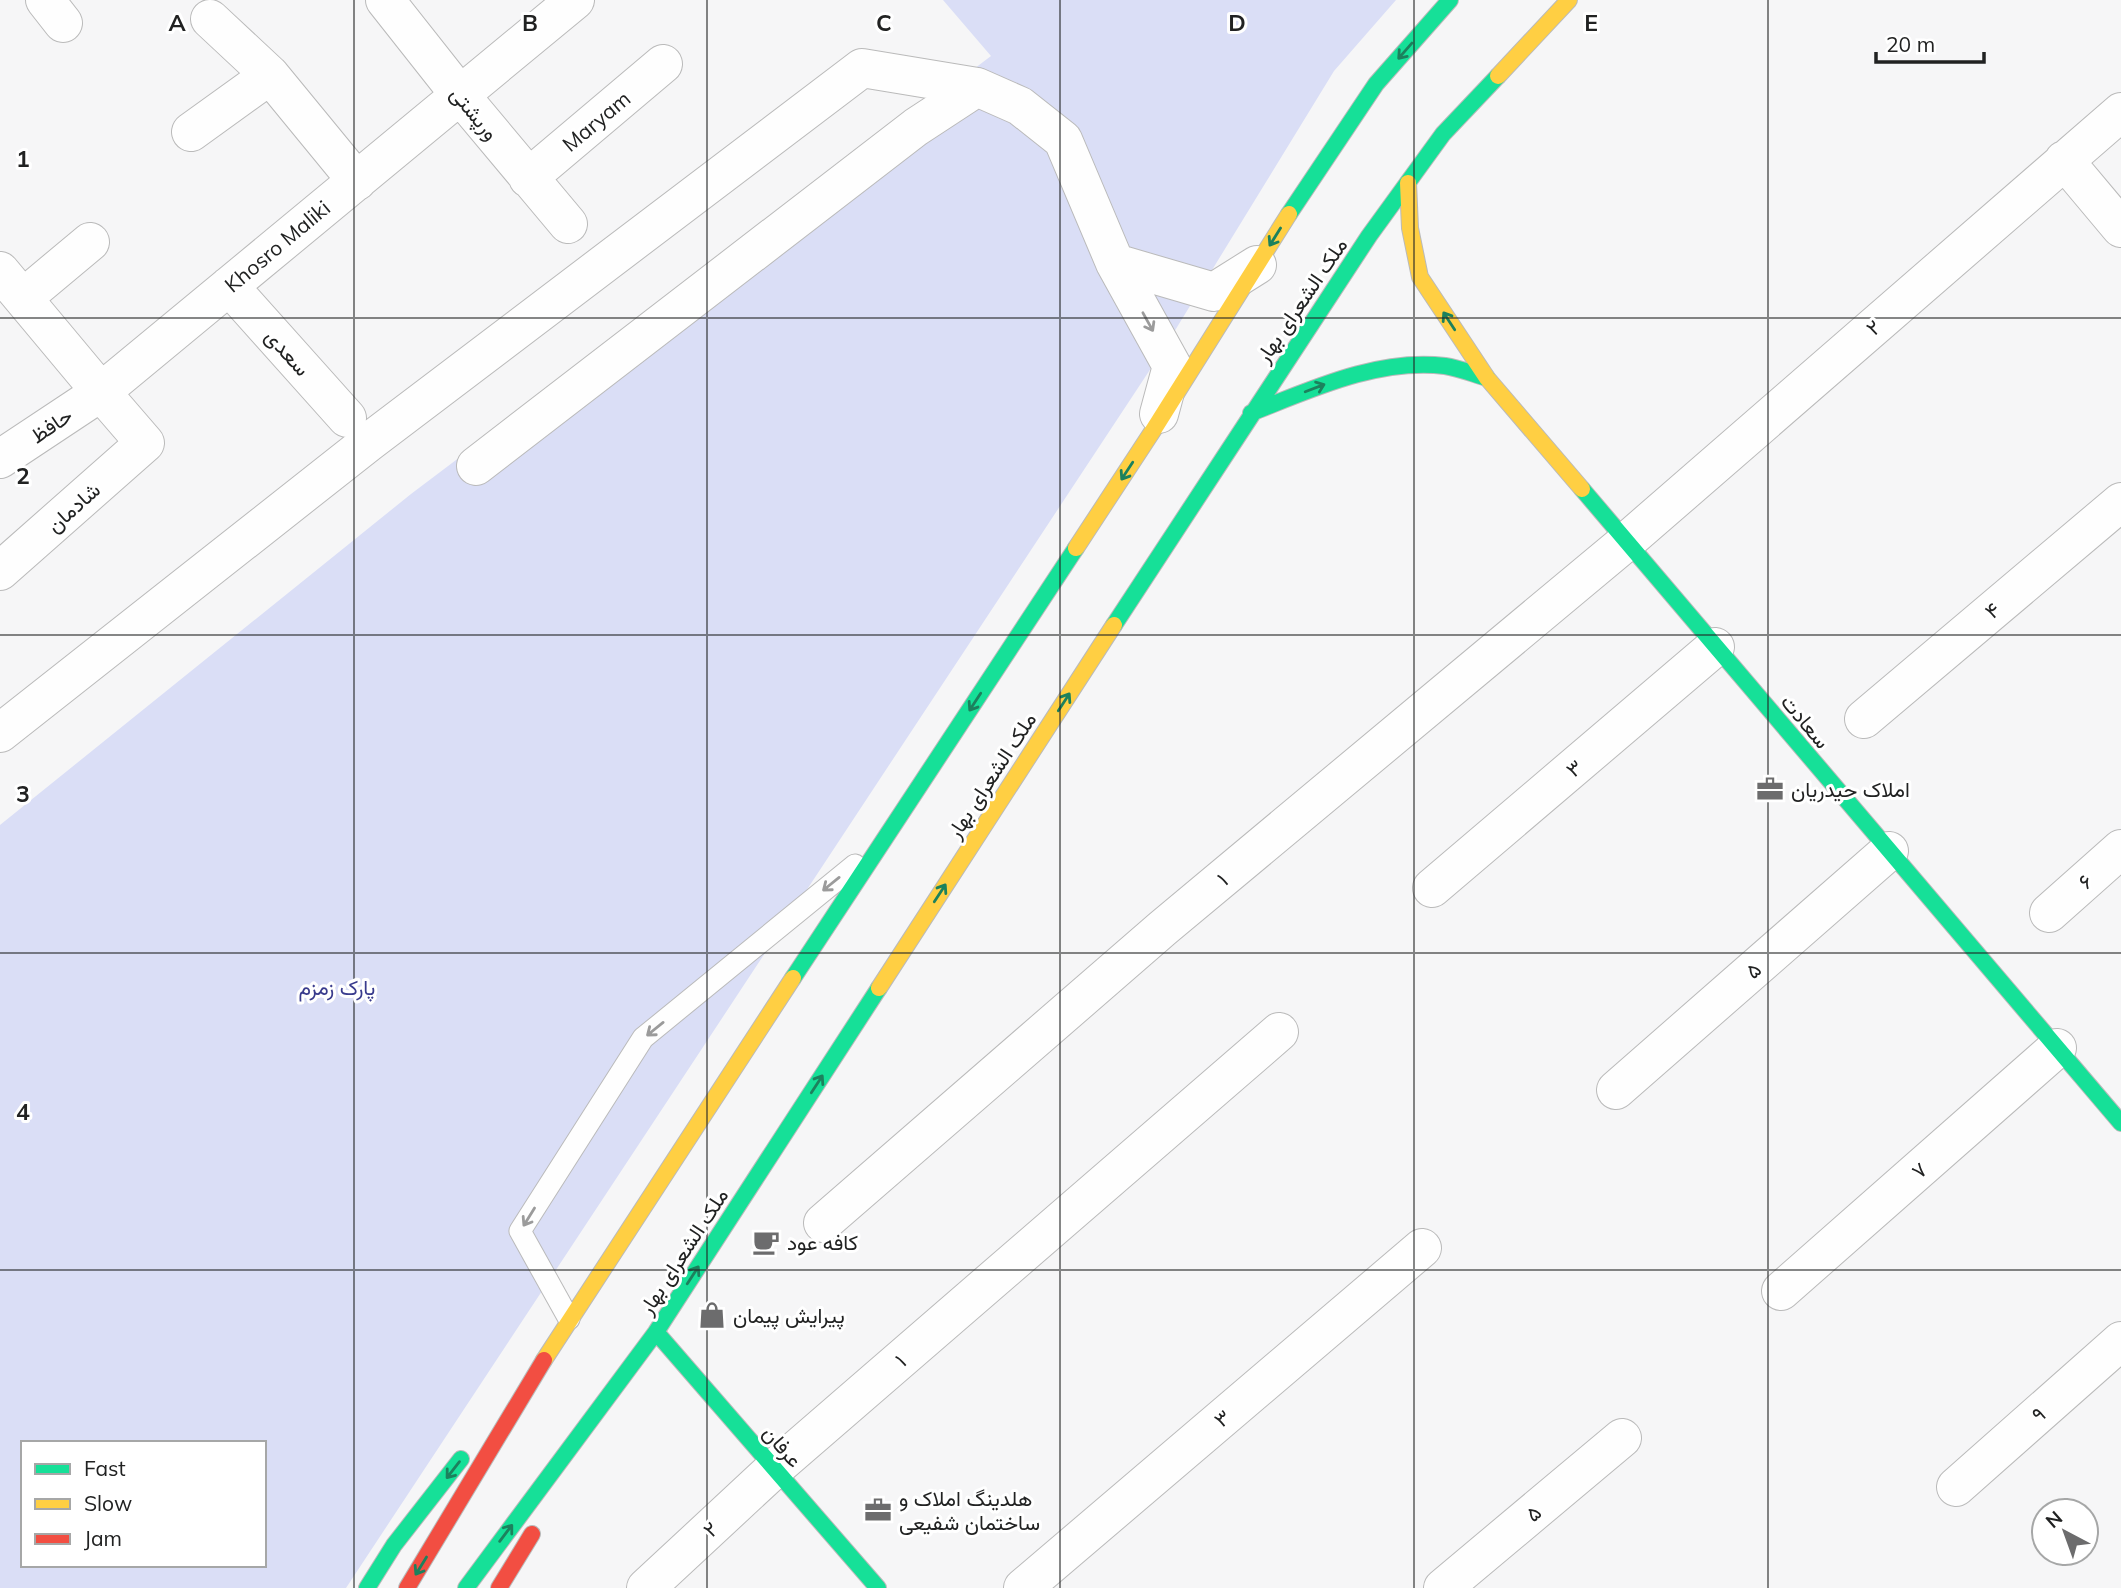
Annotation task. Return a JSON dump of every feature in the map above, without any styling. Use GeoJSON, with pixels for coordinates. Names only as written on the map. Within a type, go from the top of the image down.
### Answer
{"type":"FeatureCollection","features":[{"type":"Feature","properties":{"kind":"main road"},"geometry":{"type":"LineString","coordinates":[[407,1588],[569,1319],[1154,429],[1257,265],[1376,84],[1450,0]]}},
{"type":"Feature","properties":{"kind":"main road","name":"ملک الشعرای بهار"},"geometry":{"type":"LineString","coordinates":[[466,1588],[656,1332],[1251,413],[1369,236],[1443,134],[1569,0]]}},
{"type":"Feature","properties":{"kind":"main road","name":"سعادت"},"geometry":{"type":"LineString","coordinates":[[1408,183],[1410,228],[1420,277],[1487,378],[2121,1123]]}},
{"type":"Feature","properties":{"kind":"main road"},"geometry":{"type":"LineString","coordinates":[[1251,413],[1327,384],[1399,366],[1444,366],[1487,378]]}},
{"type":"Feature","properties":{"kind":"main road"},"geometry":{"type":"LineString","coordinates":[[485,1428],[569,1319]]}},
{"type":"Feature","properties":{"kind":"main road"},"geometry":{"type":"LineString","coordinates":[[564,1483],[656,1332]]}},
{"type":"Feature","properties":{"kind":"main road","name":"عرفان"},"geometry":{"type":"LineString","coordinates":[[656,1332],[878,1588]]}},
{"type":"Feature","properties":{"kind":"main road"},"geometry":{"type":"LineString","coordinates":[[367,1588],[394,1545],[468,1449]]}},
{"type":"Feature","properties":{"kind":"main road"},"geometry":{"type":"LineString","coordinates":[[499,1588],[542,1518]]}},
{"type":"Feature","properties":{"kind":"street","name":"ورپشتی"},"geometry":{"type":"LineString","coordinates":[[385,0],[568,224]]}},
{"type":"Feature","properties":{"kind":"street","name":"Khosro Maliki"},"geometry":{"type":"LineString","coordinates":[[101,392],[575,0]]}},
{"type":"Feature","properties":{"kind":"street"},"geometry":{"type":"LineString","coordinates":[[210,19],[270,75],[357,181]]}},
{"type":"Feature","properties":{"kind":"street","name":"Maryam"},"geometry":{"type":"LineString","coordinates":[[528,178],[663,64]]}},
{"type":"Feature","properties":{"kind":"street"},"geometry":{"type":"LineString","coordinates":[[0,733],[369,442],[862,68],[977,87],[1020,106],[1063,140],[1115,263],[1172,366],[1154,429]]}},
{"type":"Feature","properties":{"kind":"street"},"geometry":{"type":"LineString","coordinates":[[191,132],[270,75]]}},
{"type":"Feature","properties":{"kind":"street"},"geometry":{"type":"LineString","coordinates":[[476,466],[916,127],[977,87]]}},
{"type":"Feature","properties":{"kind":"street","name":"۲"},"geometry":{"type":"LineString","coordinates":[[1626,542],[2121,112]]}},
{"type":"Feature","properties":{"kind":"street"},"geometry":{"type":"LineString","coordinates":[[2064,160],[2121,228]]}},
{"type":"Feature","properties":{"kind":"street"},"geometry":{"type":"LineString","coordinates":[[90,242],[11,285],[101,392]]}},
{"type":"Feature","properties":{"kind":"street"},"geometry":{"type":"LineString","coordinates":[[1115,263],[1214,292],[1257,265]]}},
{"type":"Feature","properties":{"kind":"street","name":"سعدی"},"geometry":{"type":"LineString","coordinates":[[229,286],[347,418]]}},
{"type":"Feature","properties":{"kind":"street","name":"شادمان"},"geometry":{"type":"LineString","coordinates":[[0,571],[145,443],[101,392]]}},
{"type":"Feature","properties":{"kind":"street","name":"حافظ"},"geometry":{"type":"LineString","coordinates":[[0,459],[101,392]]}},
{"type":"Feature","properties":{"kind":"street","name":"۴"},"geometry":{"type":"LineString","coordinates":[[1864,719],[2121,502]]}},
{"type":"Feature","properties":{"kind":"street","name":"۱"},"geometry":{"type":"LineString","coordinates":[[823,1223],[1174,920],[1626,542]]}},
{"type":"Feature","properties":{"kind":"street","name":"۳"},"geometry":{"type":"LineString","coordinates":[[1432,888],[1716,647]]}},
{"type":"Feature","properties":{"kind":"street","name":"۶"},"geometry":{"type":"LineString","coordinates":[[2049,913],[2121,849]]}},
{"type":"Feature","properties":{"kind":"street","name":"۵"},"geometry":{"type":"LineString","coordinates":[[1616,1090],[1889,851]]}},
{"type":"Feature","properties":{"kind":"street","name":"۱"},"geometry":{"type":"LineString","coordinates":[[774,1469],[1279,1031]]}},
{"type":"Feature","properties":{"kind":"street","name":"۷"},"geometry":{"type":"LineString","coordinates":[[1781,1291],[2057,1048]]}},
{"type":"Feature","properties":{"kind":"street","name":"۳"},"geometry":{"type":"LineString","coordinates":[[1023,1588],[1422,1248]]}},
{"type":"Feature","properties":{"kind":"street","name":"۹"},"geometry":{"type":"LineString","coordinates":[[1956,1488],[2121,1341]]}},
{"type":"Feature","properties":{"kind":"street","name":"۵"},"geometry":{"type":"LineString","coordinates":[[1443,1588],[1622,1438]]}},
{"type":"Feature","properties":{"kind":"street","name":"۲"},"geometry":{"type":"LineString","coordinates":[[646,1588],[774,1469]]}},
{"type":"Feature","properties":{"kind":"lane"},"geometry":{"type":"LineString","coordinates":[[569,1319],[520,1231],[643,1038],[883,841]]}},
{"type":"Feature","properties":{"kind":"green space","name":"پارک زمزم"},"geometry":{"type":"Polygon","coordinates":[[[943,0],[1396,0],[1334,71],[1163,350],[346,1588],[0,1588],[0,825],[411,494],[991,56],[943,0]]]}},
{"type":"Feature","properties":{"kind":"traffic: fast"},"geometry":{"type":"LineString","coordinates":[[1289,214],[1376,84],[1450,0]]}},
{"type":"Feature","properties":{"kind":"traffic: fast"},"geometry":{"type":"LineString","coordinates":[[1114,625],[1369,236],[1443,134],[1498,76]]}},
{"type":"Feature","properties":{"kind":"traffic: fast"},"geometry":{"type":"LineString","coordinates":[[1251,413],[1346,378],[1395,367],[1445,366],[1487,378]]}},
{"type":"Feature","properties":{"kind":"traffic: fast"},"geometry":{"type":"LineString","coordinates":[[1582,489],[2121,1123]]}},
{"type":"Feature","properties":{"kind":"traffic: fast"},"geometry":{"type":"LineString","coordinates":[[793,978],[1076,548]]}},
{"type":"Feature","properties":{"kind":"traffic: fast"},"geometry":{"type":"LineString","coordinates":[[466,1588],[656,1332],[879,988]]}},
{"type":"Feature","properties":{"kind":"traffic: fast"},"geometry":{"type":"LineString","coordinates":[[656,1332],[878,1588]]}},
{"type":"Feature","properties":{"kind":"traffic: fast"},"geometry":{"type":"LineString","coordinates":[[367,1588],[394,1545],[461,1459]]}},
{"type":"Feature","properties":{"kind":"traffic: slow"},"geometry":{"type":"LineString","coordinates":[[1498,76],[1569,0]]}},
{"type":"Feature","properties":{"kind":"traffic: slow"},"geometry":{"type":"LineString","coordinates":[[1408,183],[1410,228],[1420,277],[1487,378],[1582,489]]}},
{"type":"Feature","properties":{"kind":"traffic: slow"},"geometry":{"type":"LineString","coordinates":[[1076,548],[1289,214]]}},
{"type":"Feature","properties":{"kind":"traffic: slow"},"geometry":{"type":"LineString","coordinates":[[879,988],[1114,625]]}},
{"type":"Feature","properties":{"kind":"traffic: slow"},"geometry":{"type":"LineString","coordinates":[[544,1360],[793,978]]}},
{"type":"Feature","properties":{"kind":"traffic: jam"},"geometry":{"type":"LineString","coordinates":[[407,1588],[544,1360]]}},
{"type":"Feature","properties":{"kind":"traffic: jam"},"geometry":{"type":"LineString","coordinates":[[499,1588],[532,1534]]}},
{"type":"Feature","properties":{"kind":"place","name":"املاک حیدریان"},"geometry":{"type":"Point","coordinates":[1770,789]}},
{"type":"Feature","properties":{"kind":"place","name":"کافه عود"},"geometry":{"type":"Point","coordinates":[766,1242]}},
{"type":"Feature","properties":{"kind":"place","name":"پیرایش پیمان"},"geometry":{"type":"Point","coordinates":[712,1315]}},
{"type":"Feature","properties":{"kind":"place","name":"هلدینگ املاک و ساختمان شفیعی"},"geometry":{"type":"Point","coordinates":[878,1510]}}]}
